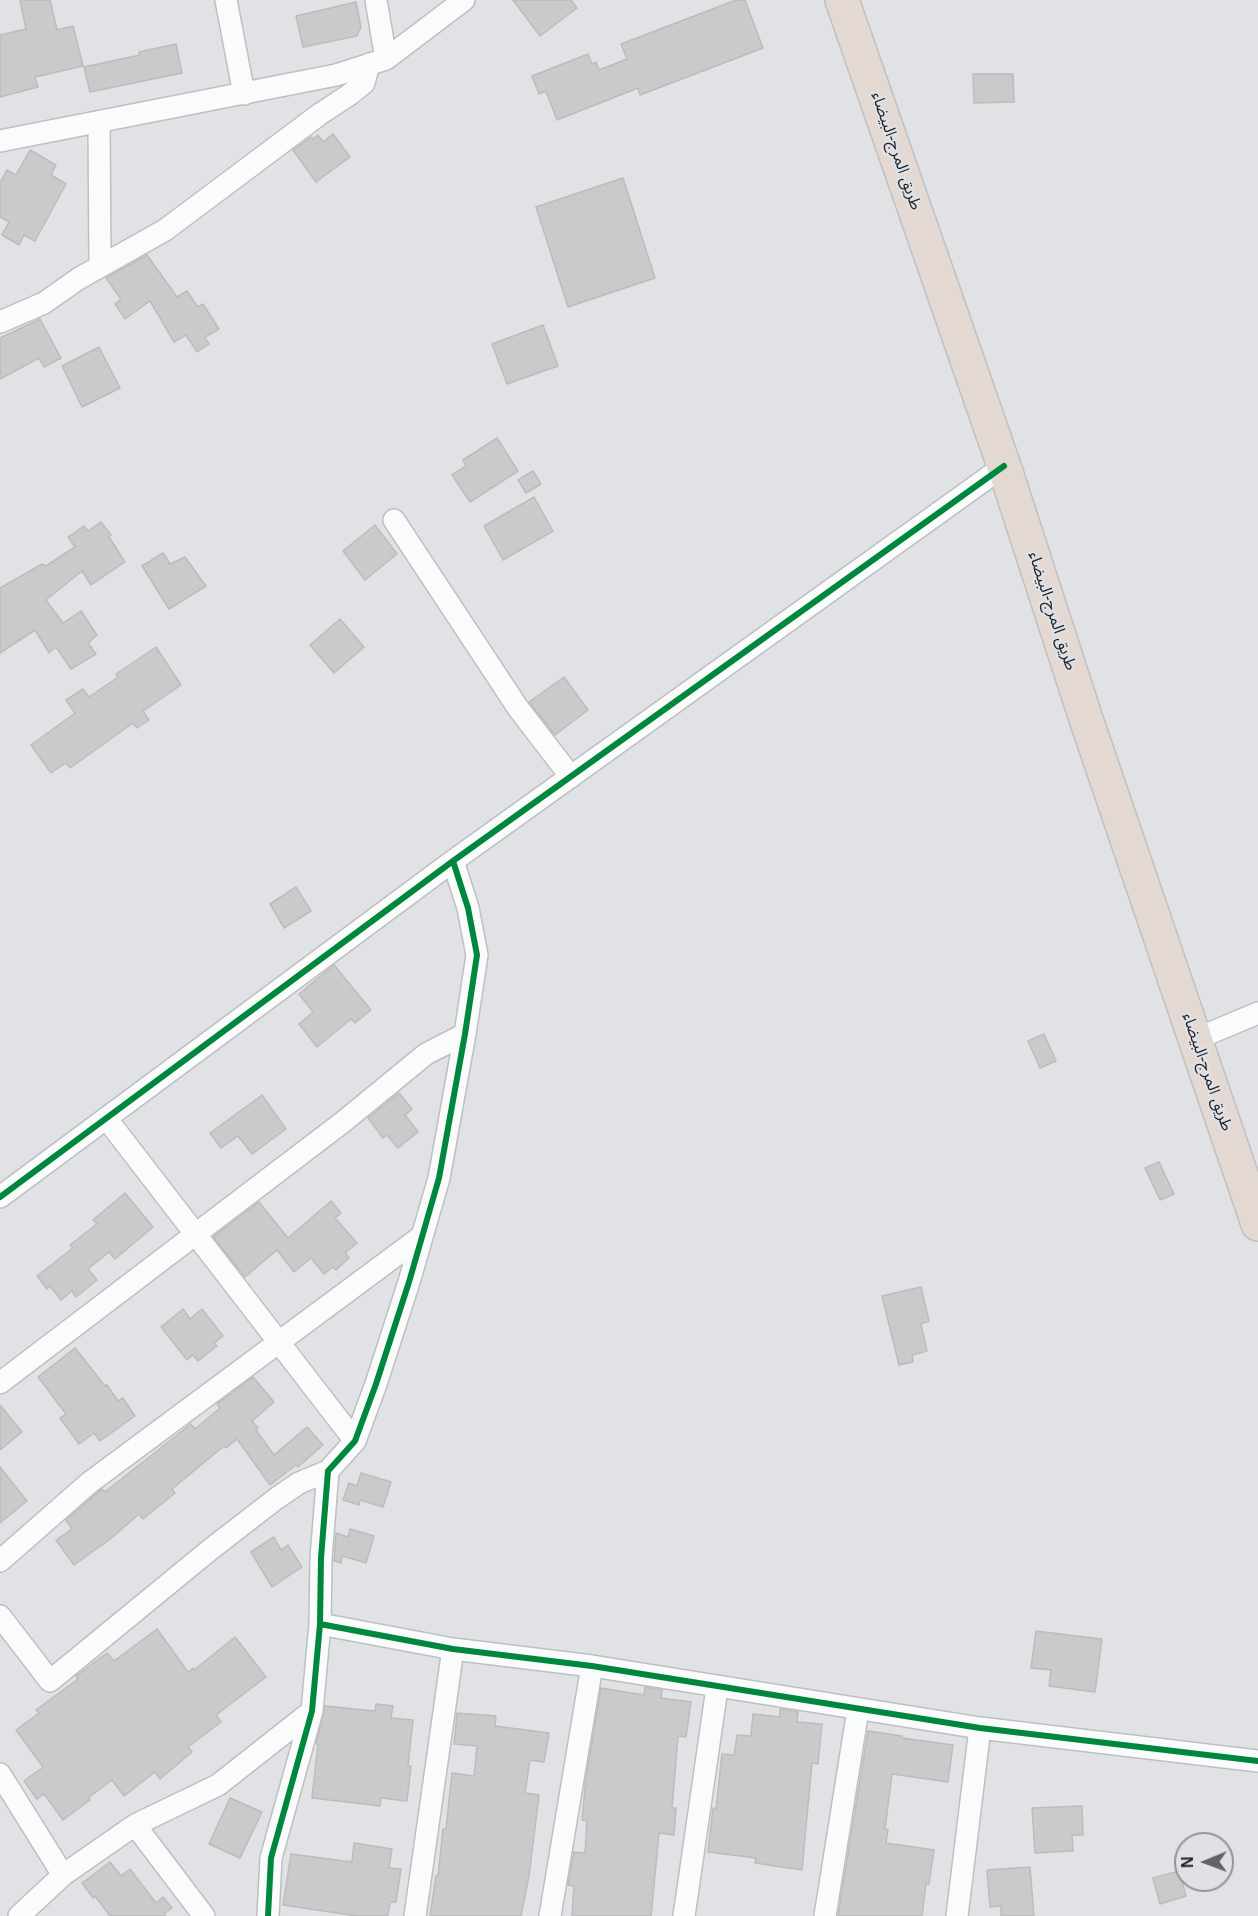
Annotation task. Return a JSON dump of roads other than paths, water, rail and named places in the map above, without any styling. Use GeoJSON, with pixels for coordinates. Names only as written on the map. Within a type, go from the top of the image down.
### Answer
{"type":"FeatureCollection","features":[{"type":"Feature","properties":{"kind":"highway","name":"طريق المرج-البيضاء"},"geometry":{"type":"LineString","coordinates":[[842,0],[1005,466],[1086,719],[1258,1224]]}},
{"type":"Feature","properties":{"kind":"street"},"geometry":{"type":"LineString","coordinates":[[226,0],[244,94]]}},
{"type":"Feature","properties":{"kind":"street"},"geometry":{"type":"LineString","coordinates":[[0,322],[44,303],[100,266],[165,230],[364,83],[377,62],[376,0]]}},
{"type":"Feature","properties":{"kind":"street"},"geometry":{"type":"LineString","coordinates":[[0,141],[315,81],[377,62],[464,0]]}},
{"type":"Feature","properties":{"kind":"street"},"geometry":{"type":"LineString","coordinates":[[99,123],[100,266]]}},
{"type":"Feature","properties":{"kind":"street"},"geometry":{"type":"LineString","coordinates":[[0,1197],[453,861],[1005,466]]}},
{"type":"Feature","properties":{"kind":"street"},"geometry":{"type":"LineString","coordinates":[[394,520],[518,708],[571,777]]}},
{"type":"Feature","properties":{"kind":"street"},"geometry":{"type":"LineString","coordinates":[[0,1616],[50,1681],[277,1498],[299,1482],[328,1471],[355,1441],[380,1372],[439,1178],[465,1034],[477,955],[468,908],[453,861]]}},
{"type":"Feature","properties":{"kind":"street"},"geometry":{"type":"LineString","coordinates":[[1196,1040],[1258,1014]]}},
{"type":"Feature","properties":{"kind":"street"},"geometry":{"type":"LineString","coordinates":[[0,1383],[343,1122],[426,1054],[465,1034]]}},
{"type":"Feature","properties":{"kind":"street"},"geometry":{"type":"LineString","coordinates":[[106,1119],[355,1441]]}},
{"type":"Feature","properties":{"kind":"street"},"geometry":{"type":"LineString","coordinates":[[0,1561],[89,1483],[422,1236]]}},
{"type":"Feature","properties":{"kind":"street"},"geometry":{"type":"LineString","coordinates":[[271,1916],[272,1858],[312,1711],[320,1624],[321,1558],[328,1471]]}},
{"type":"Feature","properties":{"kind":"street"},"geometry":{"type":"LineString","coordinates":[[320,1624],[453,1649],[592,1666],[717,1688],[981,1728],[1258,1761]]}},
{"type":"Feature","properties":{"kind":"street"},"geometry":{"type":"LineString","coordinates":[[415,1916],[453,1649]]}},
{"type":"Feature","properties":{"kind":"street"},"geometry":{"type":"LineString","coordinates":[[550,1916],[592,1666]]}},
{"type":"Feature","properties":{"kind":"street"},"geometry":{"type":"LineString","coordinates":[[684,1916],[717,1688]]}},
{"type":"Feature","properties":{"kind":"street"},"geometry":{"type":"LineString","coordinates":[[825,1916],[858,1710]]}},
{"type":"Feature","properties":{"kind":"street"},"geometry":{"type":"LineString","coordinates":[[19,1916],[63,1875],[135,1826],[218,1785],[312,1711]]}},
{"type":"Feature","properties":{"kind":"street"},"geometry":{"type":"LineString","coordinates":[[957,1916],[981,1728]]}},
{"type":"Feature","properties":{"kind":"street"},"geometry":{"type":"LineString","coordinates":[[0,1774],[63,1875]]}},
{"type":"Feature","properties":{"kind":"street"},"geometry":{"type":"LineString","coordinates":[[135,1826],[204,1916]]}}]}
